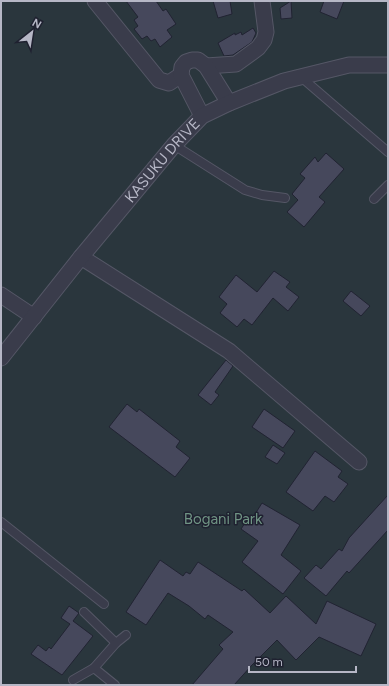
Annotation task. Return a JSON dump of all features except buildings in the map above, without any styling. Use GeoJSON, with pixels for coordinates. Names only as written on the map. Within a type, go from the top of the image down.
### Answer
{"type":"FeatureCollection","features":[{"type":"Feature","properties":{"kind":"street"},"geometry":{"type":"LineString","coordinates":[[95,1],[159,80],[169,83],[181,76]]}},
{"type":"Feature","properties":{"kind":"street"},"geometry":{"type":"LineString","coordinates":[[206,66],[236,64],[258,48],[264,40],[266,32],[262,1]]}},
{"type":"Feature","properties":{"kind":"street"},"geometry":{"type":"LineString","coordinates":[[202,116],[181,76],[182,67],[186,62],[198,60],[206,66],[229,104]]}},
{"type":"Feature","properties":{"kind":"street","name":"KASUKU DRIVE"},"geometry":{"type":"LineString","coordinates":[[1,358],[81,257],[174,145],[202,116],[284,81],[349,65],[388,65]]}},
{"type":"Feature","properties":{"kind":"street"},"geometry":{"type":"LineString","coordinates":[[81,257],[229,351],[358,462]]}},
{"type":"Feature","properties":{"kind":"street"},"geometry":{"type":"LineString","coordinates":[[1,295],[34,317]]}},
{"type":"Feature","properties":{"kind":"lane"},"geometry":{"type":"LineString","coordinates":[[301,77],[388,152]]}},
{"type":"Feature","properties":{"kind":"lane"},"geometry":{"type":"LineString","coordinates":[[174,145],[245,190],[262,195],[286,198]]}},
{"type":"Feature","properties":{"kind":"lane"},"geometry":{"type":"LineString","coordinates":[[374,199],[388,185]]}},
{"type":"Feature","properties":{"kind":"lane"},"geometry":{"type":"LineString","coordinates":[[1,522],[104,604]]}},
{"type":"Feature","properties":{"kind":"lane"},"geometry":{"type":"LineString","coordinates":[[84,612],[116,643]]}},
{"type":"Feature","properties":{"kind":"lane"},"geometry":{"type":"LineString","coordinates":[[73,680],[94,668],[116,643],[126,635]]}},
{"type":"Feature","properties":{"kind":"lane"},"geometry":{"type":"LineString","coordinates":[[94,668],[115,685]]}},
{"type":"Feature","properties":{"kind":"green space","name":"Bogani Park"},"geometry":{"type":"Polygon","coordinates":[[[1,1],[388,1],[388,685],[1,685],[1,1]]]}}]}
